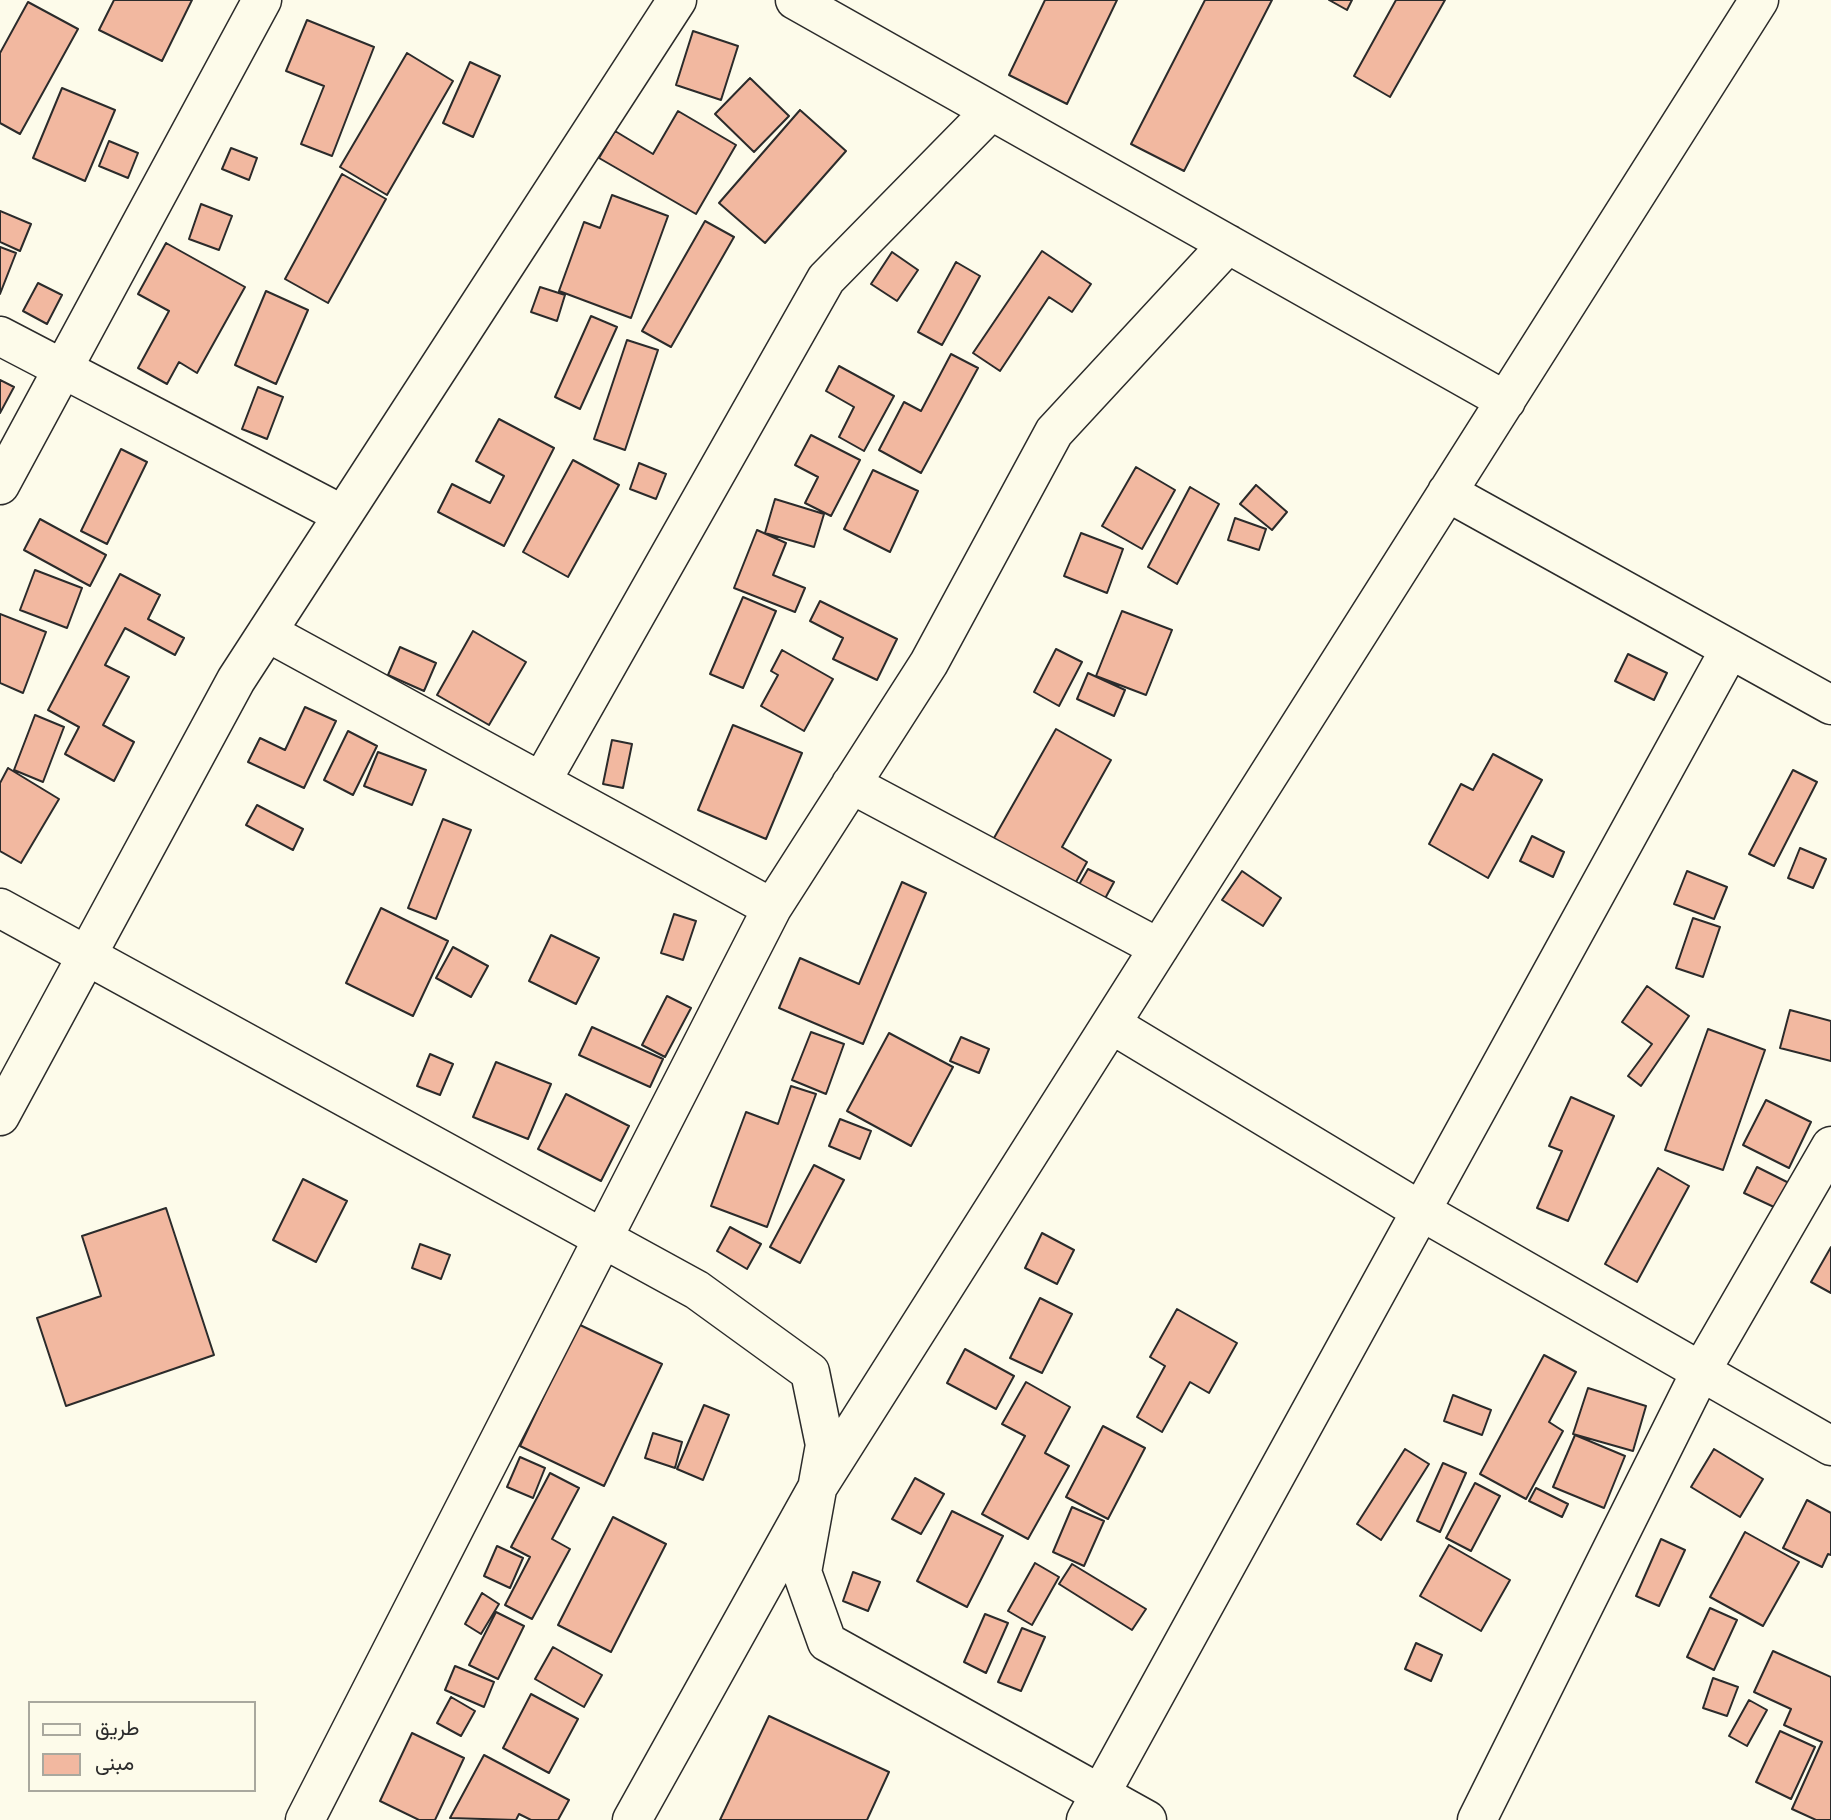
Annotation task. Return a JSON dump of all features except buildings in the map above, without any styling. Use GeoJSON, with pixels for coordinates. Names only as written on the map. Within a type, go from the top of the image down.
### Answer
{"type":"FeatureCollection","features":[{"type":"Feature","properties":{"kind":"street"},"geometry":{"type":"LineString","coordinates":[[0,485],[262,0]]}},
{"type":"Feature","properties":{"kind":"street"},"geometry":{"type":"LineString","coordinates":[[0,1116],[236,680],[677,0]]}},
{"type":"Feature","properties":{"kind":"street"},"geometry":{"type":"LineString","coordinates":[[795,0],[1506,401]]}},
{"type":"Feature","properties":{"kind":"street"},"geometry":{"type":"LineString","coordinates":[[632,1820],[817,1488],[1759,0]]}},
{"type":"Feature","properties":{"kind":"street"},"geometry":{"type":"LineString","coordinates":[[541,782],[826,279],[991,111]]}},
{"type":"Feature","properties":{"kind":"street"},"geometry":{"type":"LineString","coordinates":[[305,1820],[601,1237],[772,908],[929,663],[1054,432],[1228,244]]}},
{"type":"Feature","properties":{"kind":"street"},"geometry":{"type":"LineString","coordinates":[[0,336],[343,515]]}},
{"type":"Feature","properties":{"kind":"street"},"geometry":{"type":"LineString","coordinates":[[1447,492],[1831,705]]}},
{"type":"Feature","properties":{"kind":"street"},"geometry":{"type":"LineString","coordinates":[[267,632],[772,908]]}},
{"type":"Feature","properties":{"kind":"street"},"geometry":{"type":"LineString","coordinates":[[1093,1807],[1730,649]]}},
{"type":"Feature","properties":{"kind":"street"},"geometry":{"type":"LineString","coordinates":[[851,784],[1159,948]]}},
{"type":"Feature","properties":{"kind":"street"},"geometry":{"type":"LineString","coordinates":[[0,908],[696,1290],[810,1372],[825,1445],[802,1572],[827,1642],[1093,1807],[1147,1820]]}},
{"type":"Feature","properties":{"kind":"street"},"geometry":{"type":"LineString","coordinates":[[1111,1024],[1421,1211],[1831,1446]]}},
{"type":"Feature","properties":{"kind":"street"},"geometry":{"type":"LineString","coordinates":[[1477,1820],[1700,1371],[1831,1146]]}}]}
